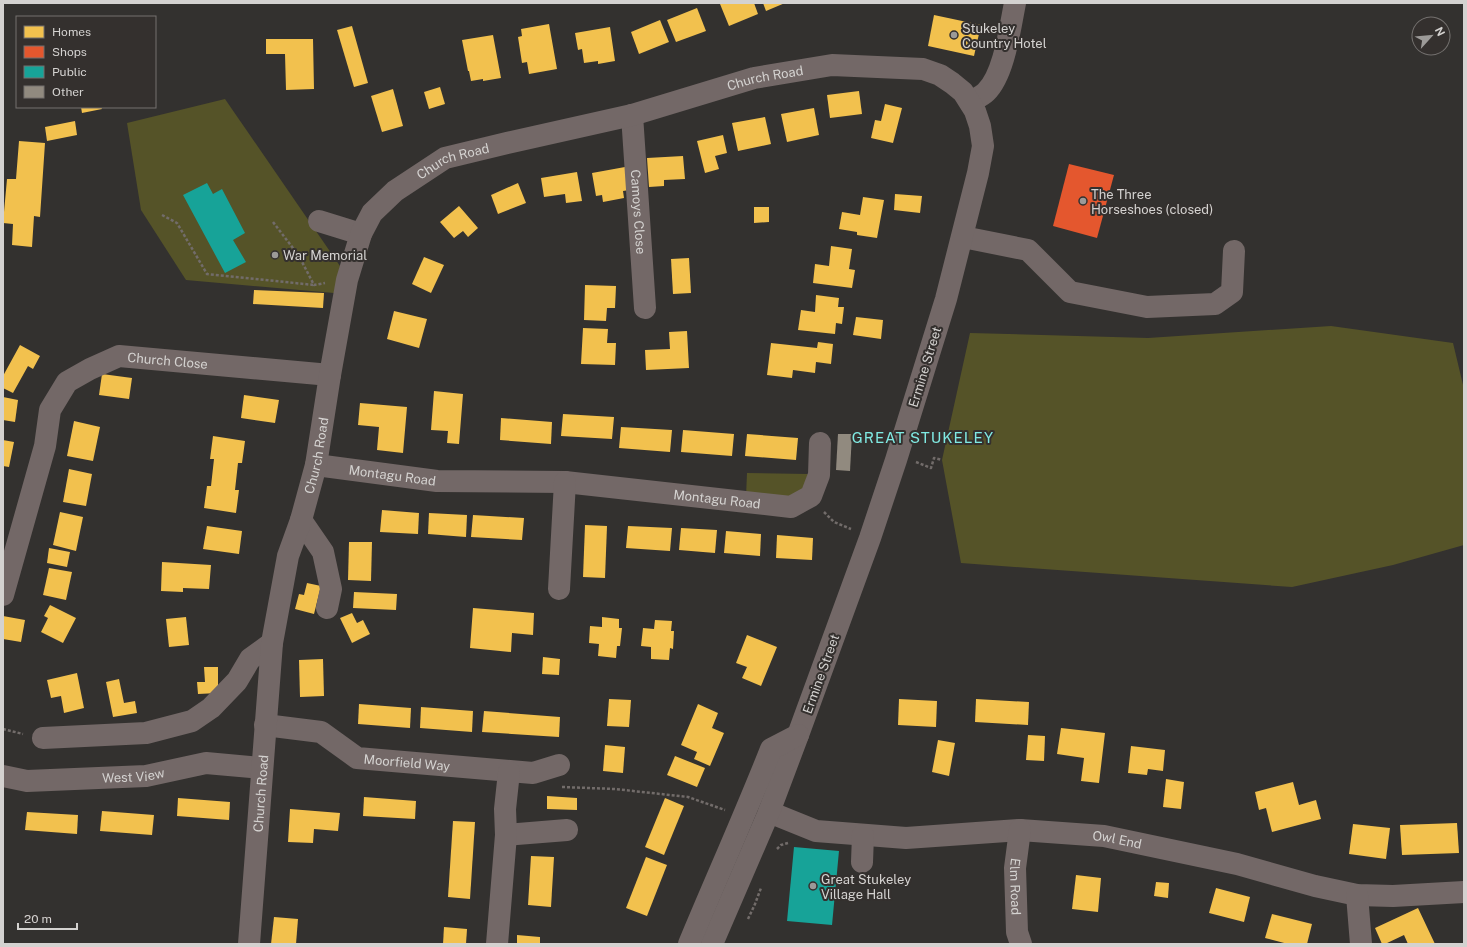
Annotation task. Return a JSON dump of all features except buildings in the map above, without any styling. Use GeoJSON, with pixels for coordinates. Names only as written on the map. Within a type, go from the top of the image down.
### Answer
{"type":"FeatureCollection","features":[{"type":"Feature","properties":{"kind":"street"},"geometry":{"type":"LineString","coordinates":[[970,102],[986,92],[996,78],[1002,64],[1015,3]]}},
{"type":"Feature","properties":{"kind":"street","name":"Church Road"},"geometry":{"type":"LineString","coordinates":[[249,944],[272,643],[288,556],[301,520],[316,465],[347,280],[360,234],[372,213],[395,190],[445,158],[632,115],[754,78],[832,65],[923,68],[940,75],[952,83],[963,92],[970,102]]}},
{"type":"Feature","properties":{"kind":"street","name":"Ermine Street"},"geometry":{"type":"LineString","coordinates":[[712,944],[769,812],[862,561],[896,460],[946,299],[978,173],[983,146],[979,118],[970,102]]}},
{"type":"Feature","properties":{"kind":"street","name":"Camoys Close"},"geometry":{"type":"LineString","coordinates":[[632,115],[645,308]]}},
{"type":"Feature","properties":{"kind":"street"},"geometry":{"type":"LineString","coordinates":[[319,221],[360,234]]}},
{"type":"Feature","properties":{"kind":"street"},"geometry":{"type":"LineString","coordinates":[[962,237],[1028,250],[1070,292],[1147,307],[1215,304],[1232,292],[1234,250]]}},
{"type":"Feature","properties":{"kind":"street","name":"Church Close"},"geometry":{"type":"LineString","coordinates":[[3,595],[45,446],[50,410],[67,382],[90,369],[119,356],[330,375]]}},
{"type":"Feature","properties":{"kind":"street"},"geometry":{"type":"LineString","coordinates":[[811,496],[819,475],[820,443]]}},
{"type":"Feature","properties":{"kind":"street","name":"Montagu Road"},"geometry":{"type":"LineString","coordinates":[[316,465],[437,481],[565,482],[791,507],[811,496]]}},
{"type":"Feature","properties":{"kind":"street"},"geometry":{"type":"LineString","coordinates":[[559,589],[565,482]]}},
{"type":"Feature","properties":{"kind":"street"},"geometry":{"type":"LineString","coordinates":[[301,520],[323,552],[331,589],[327,608]]}},
{"type":"Feature","properties":{"kind":"street"},"geometry":{"type":"LineString","coordinates":[[43,738],[146,733],[192,721],[211,708],[237,681],[250,659],[272,643]]}},
{"type":"Feature","properties":{"kind":"street","name":"Moorfield Way"},"geometry":{"type":"LineString","coordinates":[[265,724],[321,732],[356,758],[533,773],[559,765]]}},
{"type":"Feature","properties":{"kind":"street"},"geometry":{"type":"LineString","coordinates":[[689,944],[732,840],[744,818],[771,749],[798,735]]}},
{"type":"Feature","properties":{"kind":"street","name":"West View"},"geometry":{"type":"LineString","coordinates":[[3,776],[27,781],[146,776],[206,763],[262,768]]}},
{"type":"Feature","properties":{"kind":"street"},"geometry":{"type":"LineString","coordinates":[[497,944],[506,835],[505,809],[509,772]]}},
{"type":"Feature","properties":{"kind":"street","name":"Owl End"},"geometry":{"type":"LineString","coordinates":[[769,812],[816,831],[906,838],[1020,830],[1104,836],[1238,864],[1315,886],[1358,895],[1393,896],[1464,892]]}},
{"type":"Feature","properties":{"kind":"street"},"geometry":{"type":"LineString","coordinates":[[506,835],[567,830]]}},
{"type":"Feature","properties":{"kind":"street","name":"Elm Road"},"geometry":{"type":"LineString","coordinates":[[1020,830],[1015,868],[1018,932],[1021,944]]}},
{"type":"Feature","properties":{"kind":"street"},"geometry":{"type":"LineString","coordinates":[[862,862],[863,834]]}},
{"type":"Feature","properties":{"kind":"street"},"geometry":{"type":"LineString","coordinates":[[1358,895],[1361,944]]}},
{"type":"Feature","properties":{"kind":"path"},"geometry":{"type":"LineString","coordinates":[[162,215],[177,223],[207,274],[314,285],[347,280]]}},
{"type":"Feature","properties":{"kind":"path"},"geometry":{"type":"LineString","coordinates":[[273,222],[299,256],[314,285]]}},
{"type":"Feature","properties":{"kind":"path"},"geometry":{"type":"LineString","coordinates":[[910,460],[931,468],[934,458],[942,460]]}},
{"type":"Feature","properties":{"kind":"path"},"geometry":{"type":"LineString","coordinates":[[811,496],[834,522],[856,532]]}},
{"type":"Feature","properties":{"kind":"path"},"geometry":{"type":"LineString","coordinates":[[560,787],[615,789],[688,797],[719,807],[744,818]]}},
{"type":"Feature","properties":{"kind":"path"},"geometry":{"type":"LineString","coordinates":[[776,850],[781,845],[793,842]]}},
{"type":"Feature","properties":{"kind":"path"},"geometry":{"type":"LineString","coordinates":[[745,924],[762,885]]}},
{"type":"Feature","properties":{"kind":"shaded area"},"geometry":{"type":"Polygon","coordinates":[[[225,99],[340,266],[334,293],[186,280],[141,210],[127,123],[225,99]]]}},
{"type":"Feature","properties":{"kind":"shaded area"},"geometry":{"type":"Polygon","coordinates":[[[1331,326],[1453,343],[1464,389],[1464,545],[1393,565],[1292,587],[961,563],[942,460],[970,333],[1148,338],[1331,326]]]}},
{"type":"Feature","properties":{"kind":"shaded area"},"geometry":{"type":"Polygon","coordinates":[[[747,473],[808,474],[802,492],[791,499],[746,497],[747,473]]]}},
{"type":"Feature","properties":{"kind":"place","name":"Stukeley Country Hotel"},"geometry":{"type":"Point","coordinates":[954,35]}},
{"type":"Feature","properties":{"kind":"place","name":"The Three Horseshoes (closed)"},"geometry":{"type":"Point","coordinates":[1083,201]}},
{"type":"Feature","properties":{"kind":"place","name":"War Memorial"},"geometry":{"type":"Point","coordinates":[275,255]}},
{"type":"Feature","properties":{"kind":"place","name":"Great Stukeley Village Hall"},"geometry":{"type":"Point","coordinates":[813,886]}},
{"type":"Feature","properties":{"kind":"district","name":"GREAT STUKELEY"},"geometry":{"type":"Point","coordinates":[923,437]}}]}
